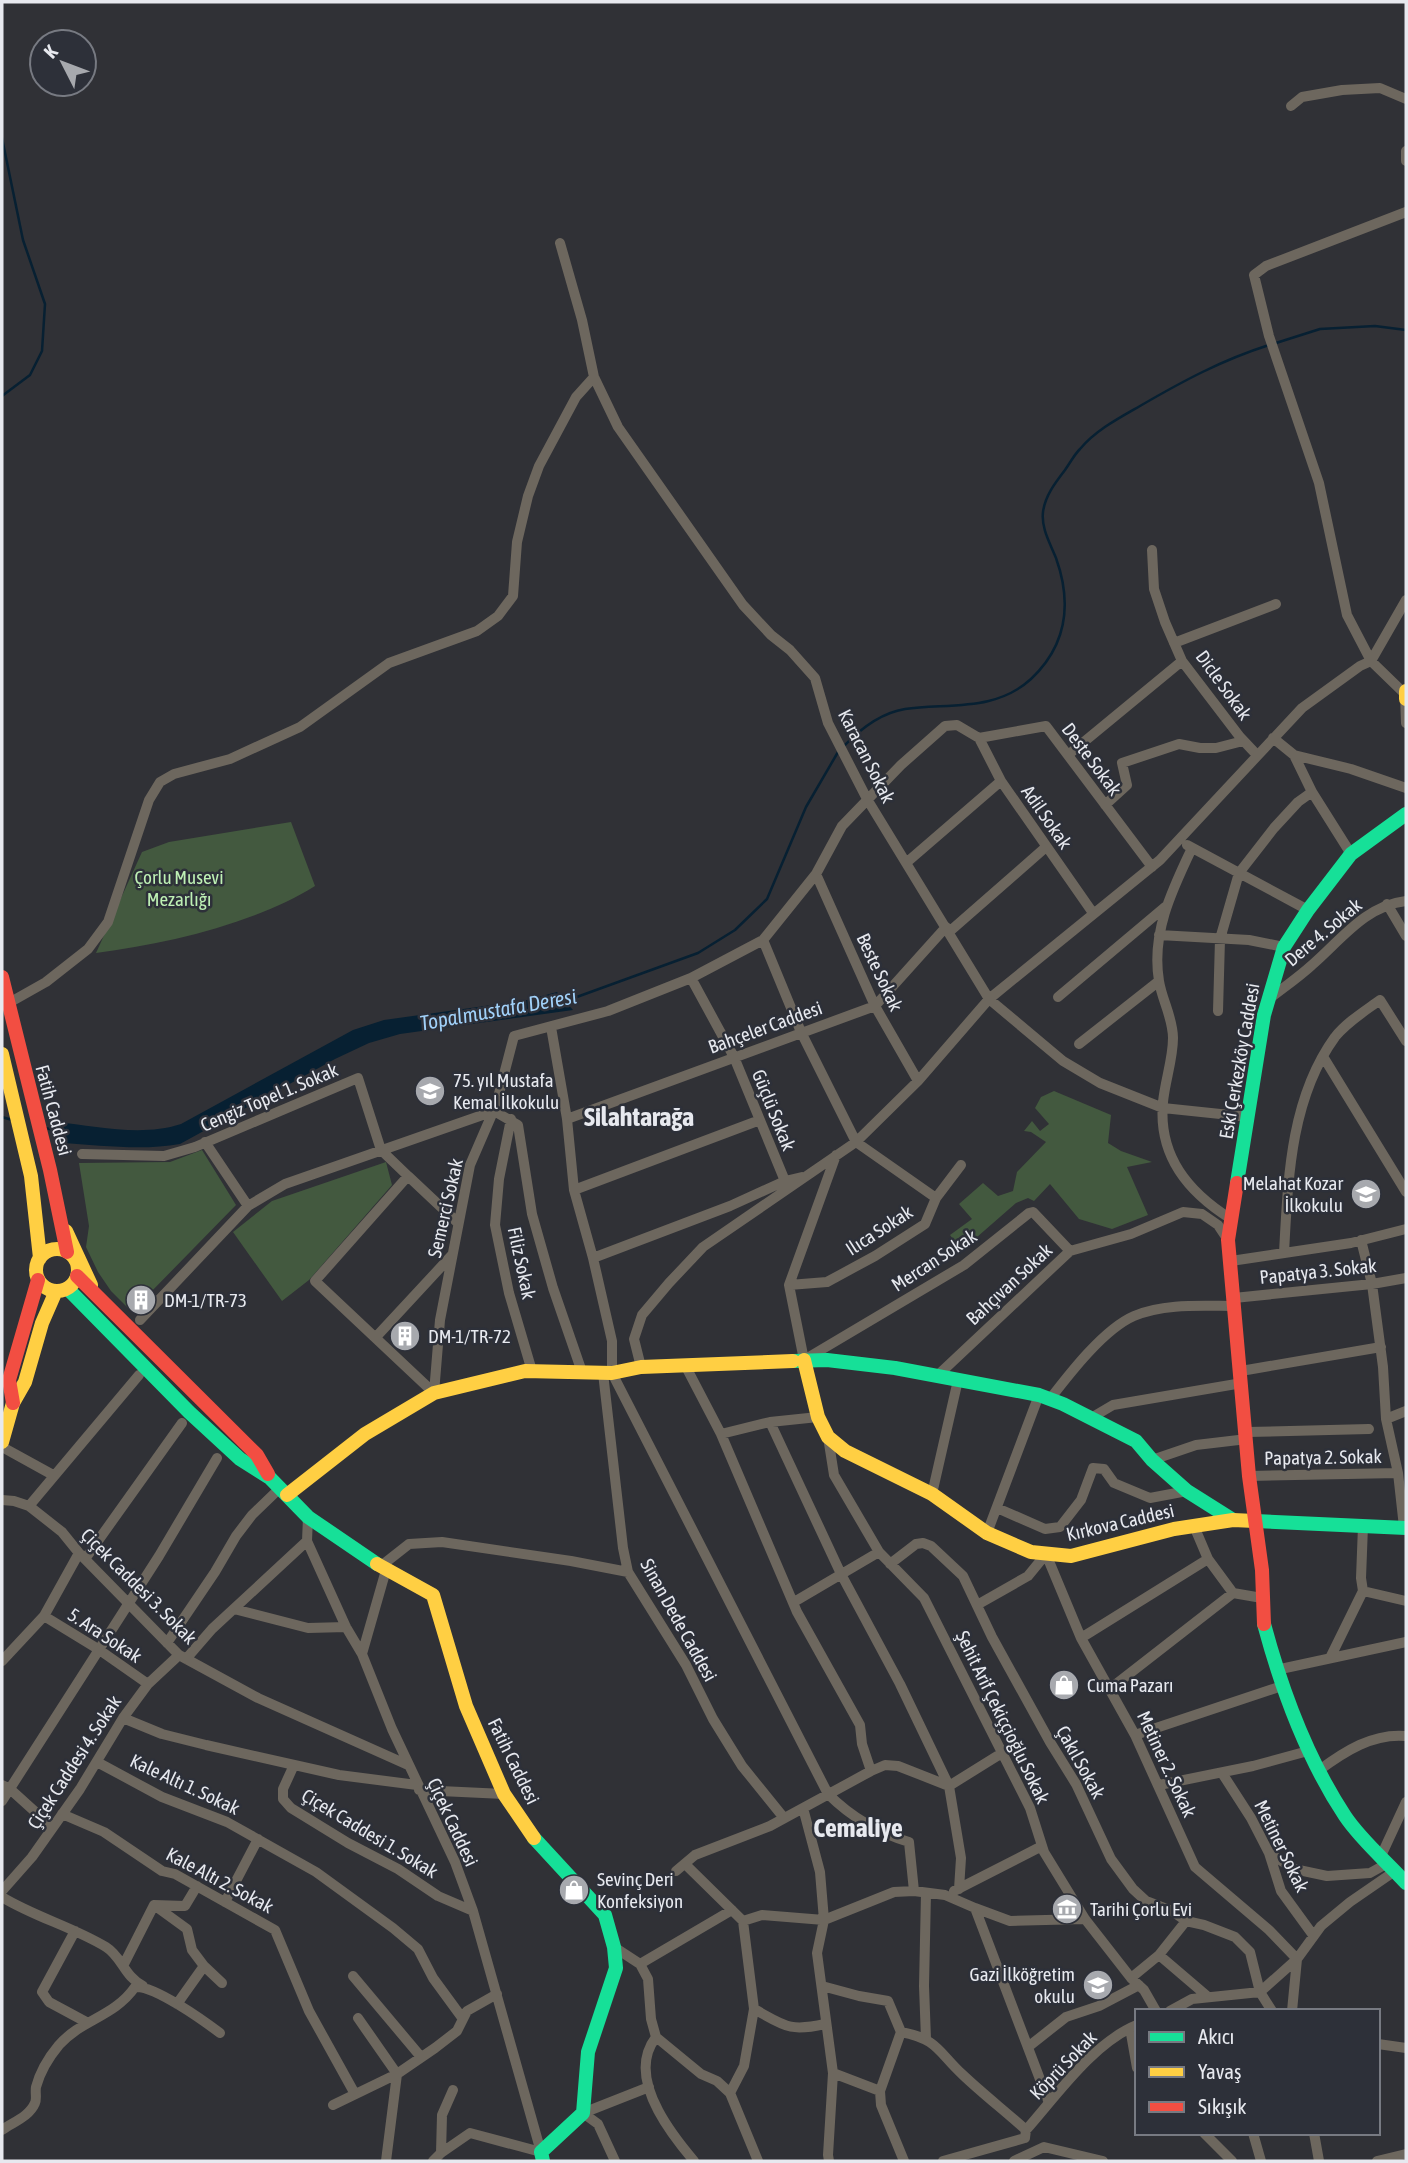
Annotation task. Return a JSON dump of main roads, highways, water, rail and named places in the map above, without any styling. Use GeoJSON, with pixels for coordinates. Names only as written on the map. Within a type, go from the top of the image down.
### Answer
{"type":"FeatureCollection","features":[{"type":"Feature","properties":{"kind":"main road","name":"Eski Çerkezköy Caddesi"},"geometry":{"type":"LineString","coordinates":[[1257,1523],[1249,1476],[1228,1240],[1268,1000],[1284,947],[1308,910],[1351,853],[1406,814]]}},
{"type":"Feature","properties":{"kind":"main road","name":"Fatih Caddesi"},"geometry":{"type":"LineString","coordinates":[[2,977],[64,1227],[67,1252]]}},
{"type":"Feature","properties":{"kind":"main road","name":"Fatih Caddesi"},"geometry":{"type":"LineString","coordinates":[[2,1054],[31,1176],[40,1258]]}},
{"type":"Feature","properties":{"kind":"main road"},"geometry":{"type":"LineString","coordinates":[[64,1227],[94,1293]]}},
{"type":"Feature","properties":{"kind":"main road"},"geometry":{"type":"LineString","coordinates":[[2,1444],[13,1404],[24,1382],[42,1323],[62,1290],[77,1276],[78,1265],[67,1252],[56,1249],[49,1251],[40,1258],[36,1266],[38,1280],[9,1380],[13,1404]]}},
{"type":"Feature","properties":{"kind":"main road","name":"Fatih Caddesi"},"geometry":{"type":"LineString","coordinates":[[77,1276],[257,1455],[279,1487],[308,1517],[384,1568],[433,1595],[466,1706],[504,1794],[534,1840],[606,1914],[616,1968],[588,2052],[583,2113],[570,2123],[542,2157]]}},
{"type":"Feature","properties":{"kind":"main road"},"geometry":{"type":"LineString","coordinates":[[38,1280],[47,1289],[62,1290]]}},
{"type":"Feature","properties":{"kind":"main road","name":"Fatih Caddesi"},"geometry":{"type":"LineString","coordinates":[[62,1290],[240,1459],[279,1487]]}},
{"type":"Feature","properties":{"kind":"main road"},"geometry":{"type":"LineString","coordinates":[[279,1487],[434,1392],[525,1371],[607,1373],[640,1367],[804,1360],[895,1367],[1045,1397],[1136,1441],[1152,1460],[1187,1491],[1233,1520]]}},
{"type":"Feature","properties":{"kind":"main road","name":"Kırkova Caddesi"},"geometry":{"type":"LineString","coordinates":[[804,1360],[818,1416],[828,1437],[845,1451],[932,1493],[987,1533],[1031,1552],[1071,1556],[1194,1526],[1233,1520],[1405,1528]]}},
{"type":"Feature","properties":{"kind":"main road"},"geometry":{"type":"LineString","coordinates":[[1257,1523],[1262,1570],[1263,1621],[1276,1670],[1308,1751],[1346,1818],[1406,1883]]}},
{"type":"Feature","properties":{"kind":"water"},"geometry":{"type":"Polygon","coordinates":[[[557,992],[573,1010],[400,1034],[369,1043],[180,1144],[135,1147],[61,1143],[55,1122],[135,1130],[166,1128],[181,1124],[353,1030],[384,1020],[527,1000],[557,992]]]}},
{"type":"Feature","properties":{"kind":"waterway"},"geometry":{"type":"LineString","coordinates":[[2,138],[23,240],[45,304],[42,351],[30,375],[2,396]]}},
{"type":"Feature","properties":{"kind":"waterway","name":"Topalmustafa Deresi"},"geometry":{"type":"LineString","coordinates":[[1276,343],[1320,329],[1375,326],[1406,330]]}},
{"type":"Feature","properties":{"kind":"waterway","name":"Topalmustafa Deresi"},"geometry":{"type":"LineString","coordinates":[[843,747],[863,728],[887,714],[905,709],[987,701],[1017,690],[1031,679],[1052,652],[1063,623],[1064,591],[1056,558],[1045,530],[1043,512],[1051,490],[1074,456],[1100,430],[1156,397],[1219,364],[1269,345]]}},
{"type":"Feature","properties":{"kind":"waterway","name":"Topalmustafa Deresi"},"geometry":{"type":"LineString","coordinates":[[563,1002],[698,953],[735,930],[767,899],[806,807],[838,752]]}},
{"type":"Feature","properties":{"kind":"waterway","name":"Topalmustafa Deresi"},"geometry":{"type":"LineString","coordinates":[[2,1117],[12,1120]]}},
{"type":"Feature","properties":{"kind":"waterway","name":"Topalmustafa Deresi"},"geometry":{"type":"LineString","coordinates":[[45,1128],[59,1131]]}},
{"type":"Feature","properties":{"kind":"place","name":"75. yıl Mustafa Kemal İlkokulu"},"geometry":{"type":"Point","coordinates":[430,1091]}},
{"type":"Feature","properties":{"kind":"place","name":"Melahat Kozar İlkokulu"},"geometry":{"type":"Point","coordinates":[1366,1194]}},
{"type":"Feature","properties":{"kind":"place","name":"DM-1/TR-73"},"geometry":{"type":"Point","coordinates":[141,1300]}},
{"type":"Feature","properties":{"kind":"place","name":"DM-1/TR-72"},"geometry":{"type":"Point","coordinates":[405,1336]}},
{"type":"Feature","properties":{"kind":"place","name":"Cuma Pazarı"},"geometry":{"type":"Point","coordinates":[1064,1685]}},
{"type":"Feature","properties":{"kind":"place","name":"Sevinç Deri Konfeksiyon"},"geometry":{"type":"Point","coordinates":[574,1890]}},
{"type":"Feature","properties":{"kind":"place","name":"Tarihi Çorlu Evi"},"geometry":{"type":"Point","coordinates":[1067,1909]}},
{"type":"Feature","properties":{"kind":"place","name":"Gazi İlköğretim okulu"},"geometry":{"type":"Point","coordinates":[1098,1985]}},
{"type":"Feature","properties":{"kind":"district","name":"Silahtarağa"},"geometry":{"type":"Point","coordinates":[639,1117]}},
{"type":"Feature","properties":{"kind":"district","name":"Cemaliye"},"geometry":{"type":"Point","coordinates":[858,1828]}},
{"type":"Feature","properties":{"kind":"park label","name":"Çorlu Musevi Mezarlığı"},"geometry":{"type":"Point","coordinates":[179,888]}}]}
